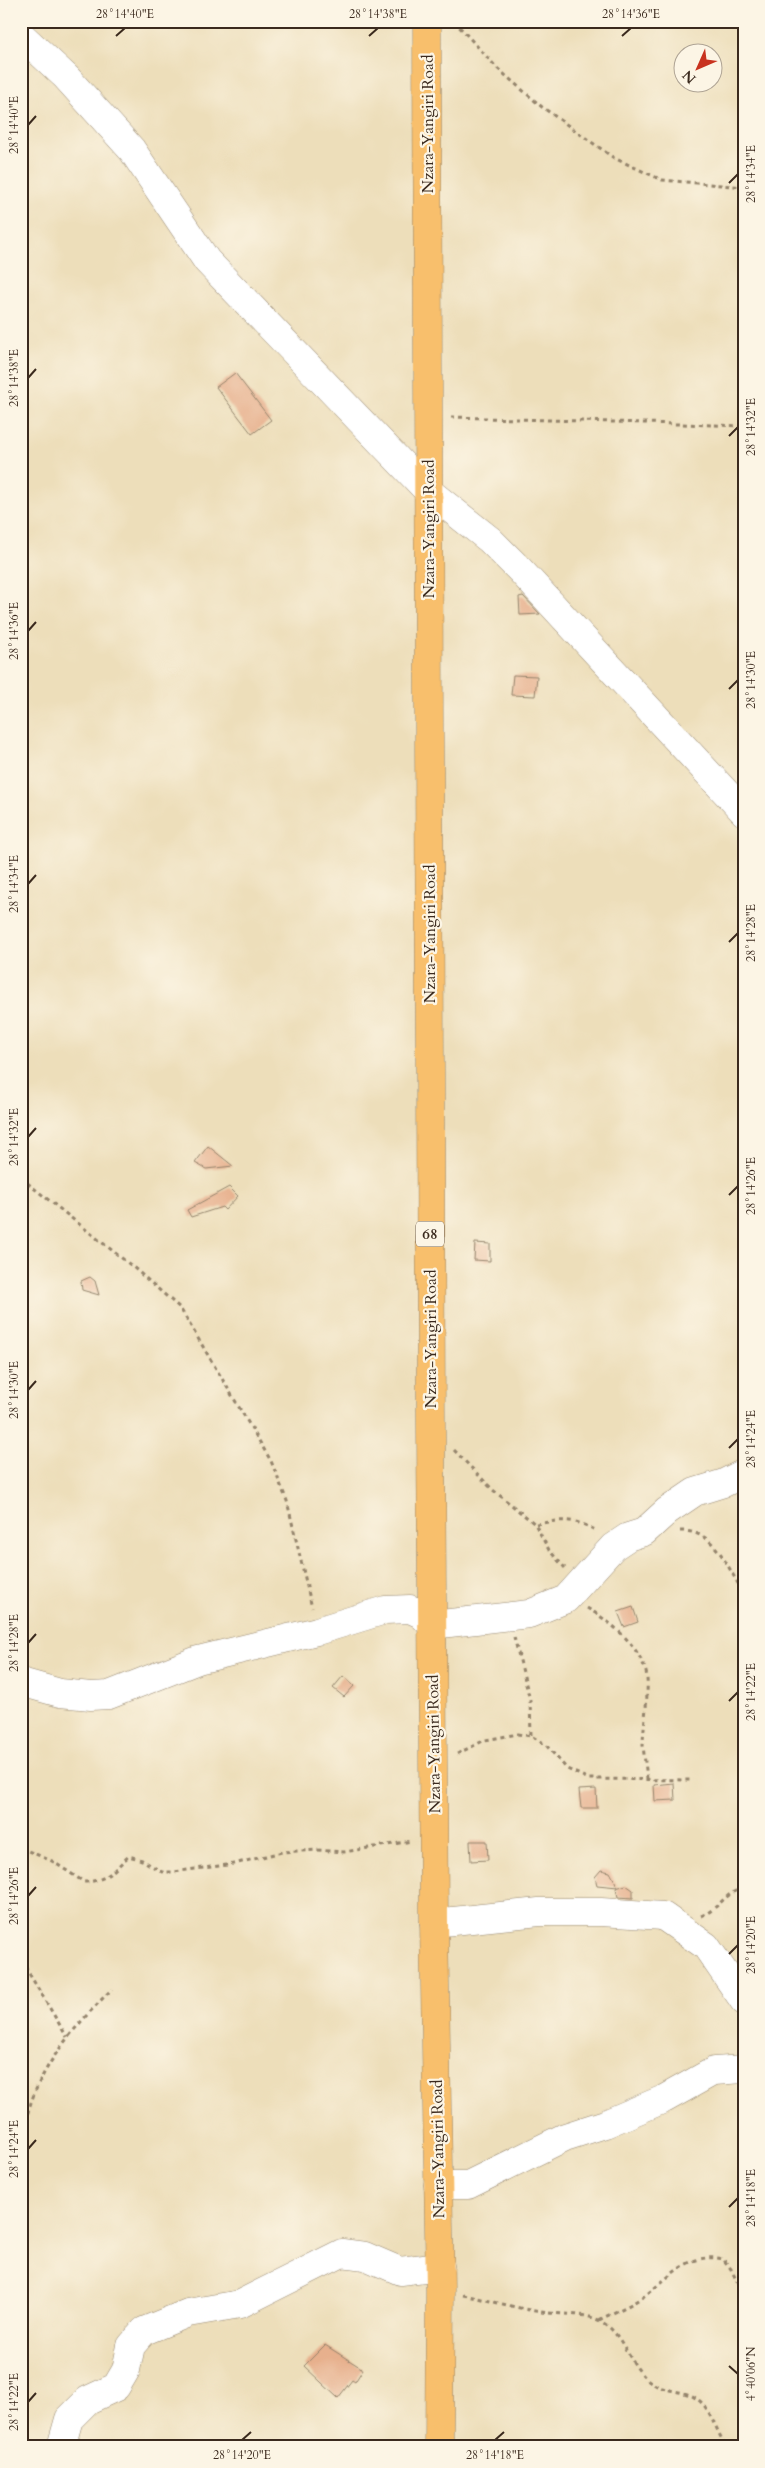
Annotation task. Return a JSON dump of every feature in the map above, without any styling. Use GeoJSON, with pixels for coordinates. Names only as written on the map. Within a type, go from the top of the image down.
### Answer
{"type":"FeatureCollection","features":[{"type":"Feature","properties":{"kind":"main road","name":"Nzara-Yangiri Road"},"geometry":{"type":"LineString","coordinates":[[427,21],[432,1769],[435,1838],[434,1923],[440,2278],[439,2447]]}},
{"type":"Feature","properties":{"kind":"street"},"geometry":{"type":"LineString","coordinates":[[21,35],[66,77],[132,150],[206,261],[428,490],[490,540],[520,570],[744,812]]}},
{"type":"Feature","properties":{"kind":"street"},"geometry":{"type":"LineString","coordinates":[[21,1682],[60,1693],[91,1696],[109,1695],[198,1660],[317,1631],[385,1610],[410,1609],[421,1614],[432,1625],[529,1614],[572,1593],[613,1547],[628,1537],[644,1532],[681,1500],[695,1492],[724,1483],[744,1474]]}},
{"type":"Feature","properties":{"kind":"street"},"geometry":{"type":"LineString","coordinates":[[434,1923],[539,1912],[601,1912],[663,1916],[706,1946],[744,2001]]}},
{"type":"Feature","properties":{"kind":"street"},"geometry":{"type":"LineString","coordinates":[[438,2185],[468,2185],[565,2137],[606,2124],[664,2099],[714,2071],[744,2069]]}},
{"type":"Feature","properties":{"kind":"street"},"geometry":{"type":"LineString","coordinates":[[62,2447],[68,2419],[88,2400],[116,2387],[126,2370],[131,2346],[144,2331],[188,2313],[240,2304],[342,2253],[365,2256],[400,2271],[440,2278]]}},
{"type":"Feature","properties":{"kind":"path"},"geometry":{"type":"LineString","coordinates":[[454,21],[498,68],[535,100],[614,158],[662,180],[744,187]]}},
{"type":"Feature","properties":{"kind":"path"},"geometry":{"type":"LineString","coordinates":[[428,416],[744,426]]}},
{"type":"Feature","properties":{"kind":"path"},"geometry":{"type":"LineString","coordinates":[[21,1178],[133,1267],[180,1308],[271,1461],[287,1501],[317,1631]]}},
{"type":"Feature","properties":{"kind":"path"},"geometry":{"type":"LineString","coordinates":[[431,1429],[492,1490],[535,1524],[549,1550],[572,1576],[572,1593],[607,1620],[639,1655],[646,1673],[643,1744],[647,1779]]}},
{"type":"Feature","properties":{"kind":"path"},"geometry":{"type":"LineString","coordinates":[[535,1524],[561,1520],[580,1521],[597,1531],[613,1547]]}},
{"type":"Feature","properties":{"kind":"path"},"geometry":{"type":"LineString","coordinates":[[644,1532],[683,1531],[698,1533],[710,1539],[744,1593]]}},
{"type":"Feature","properties":{"kind":"path"},"geometry":{"type":"LineString","coordinates":[[506,1618],[516,1640],[530,1700],[531,1736]]}},
{"type":"Feature","properties":{"kind":"path"},"geometry":{"type":"LineString","coordinates":[[432,1769],[485,1740],[518,1734],[531,1736],[546,1745],[567,1769],[589,1779],[692,1780]]}},
{"type":"Feature","properties":{"kind":"path"},"geometry":{"type":"LineString","coordinates":[[21,1848],[52,1861],[84,1882],[93,1882],[115,1871],[128,1856],[142,1860],[162,1872],[173,1872],[234,1864],[282,1852],[317,1850],[344,1852],[378,1845],[435,1838]]}},
{"type":"Feature","properties":{"kind":"path"},"geometry":{"type":"LineString","coordinates":[[663,1916],[699,1917],[714,1909],[723,1898],[744,1888]]}},
{"type":"Feature","properties":{"kind":"path"},"geometry":{"type":"LineString","coordinates":[[21,1960],[67,2037]]}},
{"type":"Feature","properties":{"kind":"path"},"geometry":{"type":"LineString","coordinates":[[21,2217],[23,2144],[28,2107],[41,2078],[67,2037],[112,1989]]}},
{"type":"Feature","properties":{"kind":"path"},"geometry":{"type":"LineString","coordinates":[[599,2320],[639,2300],[675,2271],[697,2258],[722,2258],[730,2269],[744,2297]]}},
{"type":"Feature","properties":{"kind":"path"},"geometry":{"type":"LineString","coordinates":[[440,2278],[541,2312],[584,2316],[599,2320],[611,2329],[642,2374],[651,2383],[692,2396],[706,2408],[727,2447]]}},
{"type":"Feature","properties":{"kind":"building"},"geometry":{"type":"Polygon","coordinates":[[[235,373],[271,420],[252,434],[216,387],[235,373]]]}},
{"type":"Feature","properties":{"kind":"building"},"geometry":{"type":"Polygon","coordinates":[[[523,596],[540,614],[520,615],[519,597],[523,596]]]}},
{"type":"Feature","properties":{"kind":"building"},"geometry":{"type":"Polygon","coordinates":[[[513,675],[537,676],[535,696],[511,695],[513,675]]]}},
{"type":"Feature","properties":{"kind":"building"},"geometry":{"type":"Polygon","coordinates":[[[208,1146],[233,1166],[206,1169],[195,1163],[208,1146]]]}},
{"type":"Feature","properties":{"kind":"building"},"geometry":{"type":"Polygon","coordinates":[[[229,1187],[238,1196],[225,1210],[222,1207],[191,1217],[187,1210],[229,1187]]]}},
{"type":"Feature","properties":{"kind":"building"},"geometry":{"type":"Polygon","coordinates":[[[475,1243],[490,1244],[490,1261],[474,1260],[475,1243]]]}},
{"type":"Feature","properties":{"kind":"building"},"geometry":{"type":"Polygon","coordinates":[[[90,1277],[95,1281],[99,1295],[82,1290],[81,1281],[90,1277]]]}},
{"type":"Feature","properties":{"kind":"building"},"geometry":{"type":"Polygon","coordinates":[[[633,1607],[638,1622],[624,1627],[618,1612],[633,1607]]]}},
{"type":"Feature","properties":{"kind":"building"},"geometry":{"type":"Polygon","coordinates":[[[343,1676],[354,1686],[344,1697],[333,1688],[343,1676]]]}},
{"type":"Feature","properties":{"kind":"building"},"geometry":{"type":"Polygon","coordinates":[[[674,1783],[675,1800],[655,1801],[654,1785],[674,1783]]]}},
{"type":"Feature","properties":{"kind":"building"},"geometry":{"type":"Polygon","coordinates":[[[596,1789],[597,1808],[581,1808],[579,1790],[596,1789]]]}},
{"type":"Feature","properties":{"kind":"building"},"geometry":{"type":"Polygon","coordinates":[[[470,1841],[487,1841],[488,1860],[471,1861],[470,1841]]]}},
{"type":"Feature","properties":{"kind":"building"},"geometry":{"type":"Polygon","coordinates":[[[601,1870],[610,1872],[618,1887],[597,1885],[595,1877],[601,1870]]]}},
{"type":"Feature","properties":{"kind":"building"},"geometry":{"type":"Polygon","coordinates":[[[626,1885],[633,1890],[633,1898],[618,1897],[616,1888],[626,1885]]]}},
{"type":"Feature","properties":{"kind":"building"},"geometry":{"type":"Polygon","coordinates":[[[325,2345],[363,2369],[355,2382],[352,2380],[338,2398],[304,2366],[325,2345]]]}}]}
